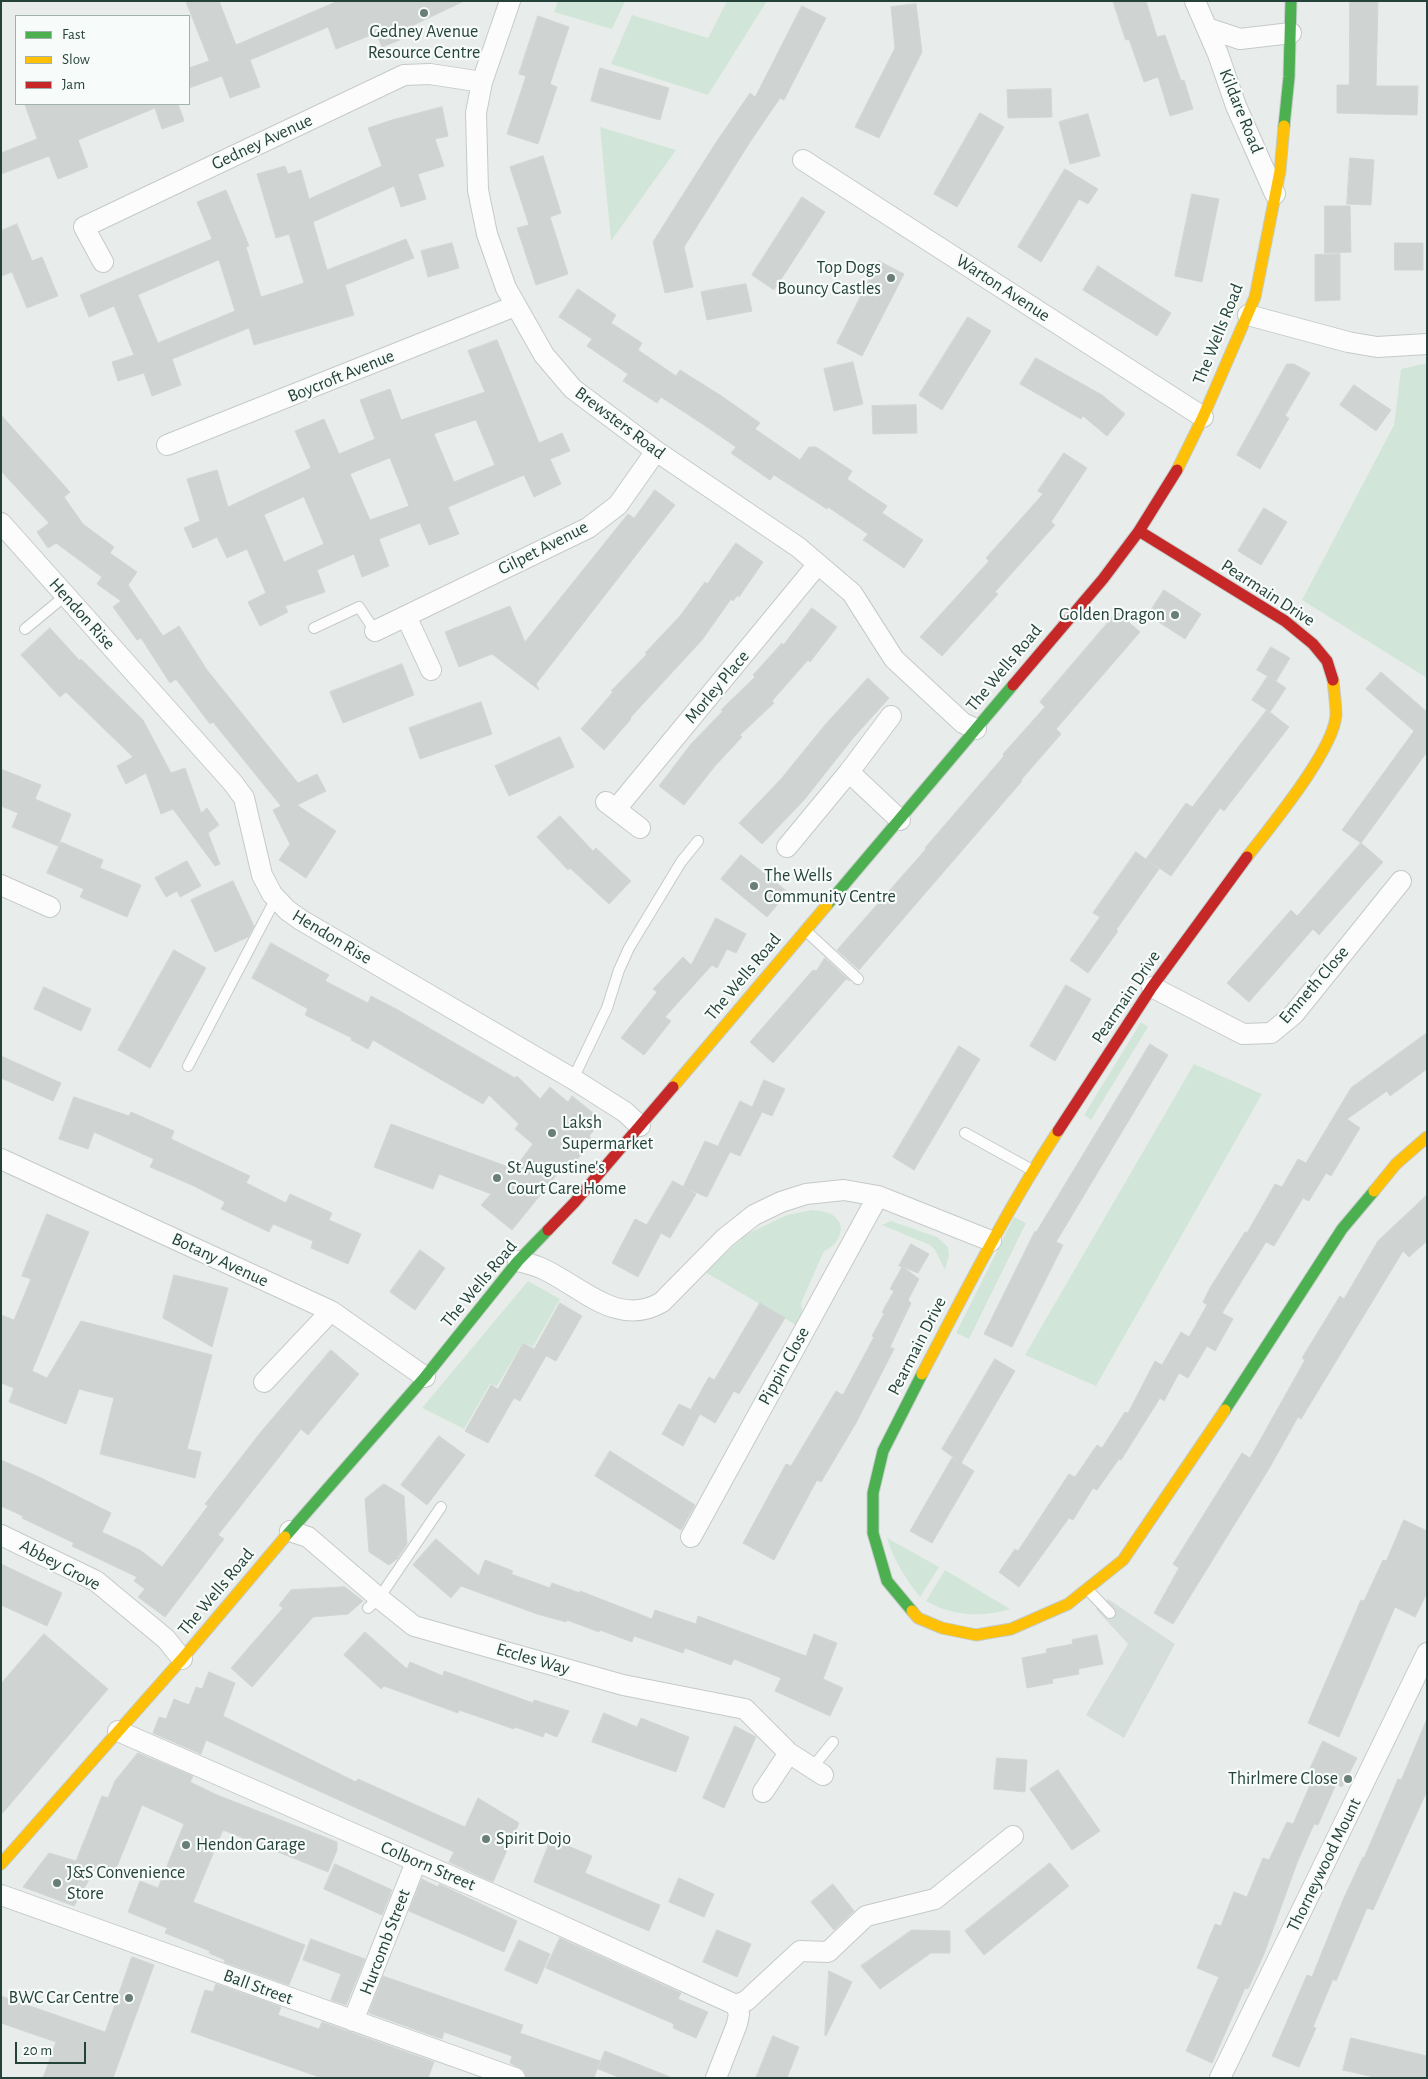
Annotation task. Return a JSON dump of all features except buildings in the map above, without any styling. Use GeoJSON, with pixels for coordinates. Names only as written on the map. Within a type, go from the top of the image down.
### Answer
{"type":"FeatureCollection","features":[{"type":"Feature","properties":{"kind":"street","name":"Brewsters Road"},"geometry":{"type":"LineString","coordinates":[[510,1],[482,82],[476,113],[478,190],[487,234],[506,288],[544,355],[573,389],[656,451],[798,547],[852,593],[894,659],[963,724],[976,729]]}},
{"type":"Feature","properties":{"kind":"street","name":"Kildare Road"},"geometry":{"type":"LineString","coordinates":[[1195,1],[1236,106],[1275,194]]}},
{"type":"Feature","properties":{"kind":"street","name":"The Wells Road"},"geometry":{"type":"LineString","coordinates":[[1,1864],[425,1377],[518,1261],[574,1203],[900,820],[1103,579],[1138,531],[1175,474],[1192,454],[1203,417],[1248,315],[1254,297],[1280,171],[1291,33],[1291,1]]}},
{"type":"Feature","properties":{"kind":"street"},"geometry":{"type":"LineString","coordinates":[[1206,28],[1240,39],[1291,33]]}},
{"type":"Feature","properties":{"kind":"street","name":"Gedney Avenue"},"geometry":{"type":"LineString","coordinates":[[103,262],[84,227],[102,218],[404,75],[430,74],[482,82]]}},
{"type":"Feature","properties":{"kind":"street","name":"Warton Avenue"},"geometry":{"type":"LineString","coordinates":[[803,160],[1203,417]]}},
{"type":"Feature","properties":{"kind":"street","name":"Boycroft Avenue"},"geometry":{"type":"LineString","coordinates":[[167,445],[515,306]]}},
{"type":"Feature","properties":{"kind":"street"},"geometry":{"type":"LineString","coordinates":[[1248,315],[1348,342],[1378,347],[1427,344]]}},
{"type":"Feature","properties":{"kind":"street","name":"Gilpet Avenue"},"geometry":{"type":"LineString","coordinates":[[375,631],[588,528],[618,505],[656,451]]}},
{"type":"Feature","properties":{"kind":"street","name":"Hendon Rise"},"geometry":{"type":"LineString","coordinates":[[1,523],[217,764],[244,798],[262,875],[276,898],[287,910],[573,1079],[625,1112],[640,1126]]}},
{"type":"Feature","properties":{"kind":"street","name":"Pearmain Drive"},"geometry":{"type":"LineString","coordinates":[[1138,531],[1228,592],[1285,621],[1313,644],[1327,661],[1333,681],[1336,716],[1327,742],[1310,772],[1152,987],[1032,1170],[991,1240],[883,1451],[874,1493],[873,1533],[887,1581],[918,1618],[942,1628],[976,1636],[1011,1630],[1068,1604],[1123,1560],[1237,1392],[1342,1229],[1396,1164],[1427,1137]]}},
{"type":"Feature","properties":{"kind":"street","name":"Morley Place"},"geometry":{"type":"LineString","coordinates":[[640,828],[611,806],[818,564]]}},
{"type":"Feature","properties":{"kind":"street"},"geometry":{"type":"LineString","coordinates":[[406,616],[431,670]]}},
{"type":"Feature","properties":{"kind":"street"},"geometry":{"type":"LineString","coordinates":[[788,847],[849,772],[890,716]]}},
{"type":"Feature","properties":{"kind":"street"},"geometry":{"type":"LineString","coordinates":[[849,772],[900,820]]}},
{"type":"Feature","properties":{"kind":"street","name":"Emneth Close"},"geometry":{"type":"LineString","coordinates":[[1152,987],[1243,1034],[1271,1033],[1294,1014],[1383,914],[1401,881]]}},
{"type":"Feature","properties":{"kind":"street"},"geometry":{"type":"LineString","coordinates":[[1,885],[50,907]]}},
{"type":"Feature","properties":{"kind":"street","name":"Botany Avenue"},"geometry":{"type":"LineString","coordinates":[[2,1162],[330,1311],[425,1377]]}},
{"type":"Feature","properties":{"kind":"street"},"geometry":{"type":"LineString","coordinates":[[518,1261],[541,1268],[607,1311],[634,1312],[652,1308],[662,1302],[695,1271],[725,1238],[754,1216],[782,1202],[806,1194],[844,1190],[878,1196],[991,1240]]}},
{"type":"Feature","properties":{"kind":"street","name":"Pippin Close"},"geometry":{"type":"LineString","coordinates":[[691,1537],[727,1460],[878,1196]]}},
{"type":"Feature","properties":{"kind":"street"},"geometry":{"type":"LineString","coordinates":[[264,1382],[330,1311]]}},
{"type":"Feature","properties":{"kind":"street","name":"Eccles Way"},"geometry":{"type":"LineString","coordinates":[[290,1531],[308,1537],[374,1603],[414,1626],[623,1685],[745,1709],[789,1753],[817,1771]]}},
{"type":"Feature","properties":{"kind":"street","name":"Abbey Grove"},"geometry":{"type":"LineString","coordinates":[[1,1535],[96,1581],[166,1640],[182,1658]]}},
{"type":"Feature","properties":{"kind":"street","name":"Thorneywood Mount"},"geometry":{"type":"LineString","coordinates":[[1220,2078],[1427,1653]]}},
{"type":"Feature","properties":{"kind":"street","name":"Colborn Street"},"geometry":{"type":"LineString","coordinates":[[118,1731],[416,1862],[505,1895],[736,2005]]}},
{"type":"Feature","properties":{"kind":"street"},"geometry":{"type":"LineString","coordinates":[[763,1792],[789,1753]]}},
{"type":"Feature","properties":{"kind":"street"},"geometry":{"type":"LineString","coordinates":[[716,2078],[740,2014],[736,2005],[746,2001],[800,1951],[828,1952],[866,1916],[935,1899],[1013,1836]]}},
{"type":"Feature","properties":{"kind":"street","name":"Hurcomb Street"},"geometry":{"type":"LineString","coordinates":[[353,2021],[416,1862]]}},
{"type":"Feature","properties":{"kind":"street","name":"Ball Street"},"geometry":{"type":"LineString","coordinates":[[1,1895],[515,2078]]}},
{"type":"Feature","properties":{"kind":"lane"},"geometry":{"type":"LineString","coordinates":[[25,629],[66,596]]}},
{"type":"Feature","properties":{"kind":"lane"},"geometry":{"type":"LineString","coordinates":[[314,628],[359,607],[375,631]]}},
{"type":"Feature","properties":{"kind":"lane"},"geometry":{"type":"LineString","coordinates":[[573,1079],[607,1008],[619,970],[630,948],[681,862],[698,841]]}},
{"type":"Feature","properties":{"kind":"lane"},"geometry":{"type":"LineString","coordinates":[[188,1066],[276,898]]}},
{"type":"Feature","properties":{"kind":"lane"},"geometry":{"type":"LineString","coordinates":[[806,931],[858,979]]}},
{"type":"Feature","properties":{"kind":"lane"},"geometry":{"type":"LineString","coordinates":[[965,1133],[1032,1170]]}},
{"type":"Feature","properties":{"kind":"lane"},"geometry":{"type":"LineString","coordinates":[[374,1603],[441,1507]]}},
{"type":"Feature","properties":{"kind":"lane"},"geometry":{"type":"LineString","coordinates":[[1087,1589],[1110,1613]]}},
{"type":"Feature","properties":{"kind":"lane"},"geometry":{"type":"LineString","coordinates":[[817,1771],[833,1742]]}},
{"type":"Feature","properties":{"kind":"shaded area"},"geometry":{"type":"Polygon","coordinates":[[[1108,1599],[1175,1644],[1124,1738],[1086,1715],[1128,1644],[1096,1609],[1108,1599]]]}},
{"type":"Feature","properties":{"kind":"green space"},"geometry":{"type":"Polygon","coordinates":[[[558,1],[625,1],[612,29],[554,12],[558,1]]]}},
{"type":"Feature","properties":{"kind":"green space"},"geometry":{"type":"Polygon","coordinates":[[[727,1],[767,1],[708,95],[611,64],[632,15],[708,38],[727,1]]]}},
{"type":"Feature","properties":{"kind":"green space"},"geometry":{"type":"Polygon","coordinates":[[[600,127],[676,150],[611,241],[600,127]]]}},
{"type":"Feature","properties":{"kind":"green space"},"geometry":{"type":"Polygon","coordinates":[[[1427,363],[1427,678],[1302,600],[1394,425],[1401,369],[1427,363]]]}},
{"type":"Feature","properties":{"kind":"green space"},"geometry":{"type":"Polygon","coordinates":[[[1141,1022],[1148,1027],[1091,1120],[1084,1115],[1141,1022]]]}},
{"type":"Feature","properties":{"kind":"green space"},"geometry":{"type":"Polygon","coordinates":[[[1194,1064],[1262,1094],[1096,1386],[1025,1355],[1194,1064]]]}},
{"type":"Feature","properties":{"kind":"green space"},"geometry":{"type":"Polygon","coordinates":[[[812,1210],[833,1215],[839,1221],[841,1231],[837,1241],[824,1251],[801,1303],[803,1313],[796,1325],[705,1272],[747,1234],[787,1215],[812,1210]]]}},
{"type":"Feature","properties":{"kind":"green space"},"geometry":{"type":"Polygon","coordinates":[[[1014,1217],[1026,1223],[969,1339],[956,1333],[1014,1217]]]}},
{"type":"Feature","properties":{"kind":"green space"},"geometry":{"type":"Polygon","coordinates":[[[891,1221],[937,1237],[948,1247],[949,1255],[945,1270],[935,1250],[930,1245],[882,1225],[891,1221]]]}},
{"type":"Feature","properties":{"kind":"green space"},"geometry":{"type":"Polygon","coordinates":[[[528,1281],[560,1299],[533,1347],[523,1342],[497,1386],[490,1384],[464,1429],[422,1408],[528,1281]]]}},
{"type":"Feature","properties":{"kind":"green space"},"geometry":{"type":"Polygon","coordinates":[[[887,1538],[939,1567],[920,1597],[901,1569],[887,1538]]]}},
{"type":"Feature","properties":{"kind":"green space"},"geometry":{"type":"Polygon","coordinates":[[[945,1570],[1010,1609],[989,1614],[967,1614],[946,1610],[926,1601],[945,1570]]]}},
{"type":"Feature","properties":{"kind":"traffic: fast"},"geometry":{"type":"LineString","coordinates":[[1284,126],[1289,77],[1291,1]]}},
{"type":"Feature","properties":{"kind":"traffic: fast"},"geometry":{"type":"LineString","coordinates":[[827,905],[1013,685]]}},
{"type":"Feature","properties":{"kind":"traffic: fast"},"geometry":{"type":"LineString","coordinates":[[1225,1410],[1342,1229],[1374,1191]]}},
{"type":"Feature","properties":{"kind":"traffic: fast"},"geometry":{"type":"LineString","coordinates":[[285,1537],[425,1377],[518,1261],[548,1230]]}},
{"type":"Feature","properties":{"kind":"traffic: fast"},"geometry":{"type":"LineString","coordinates":[[912,1611],[887,1581],[873,1533],[873,1493],[883,1451],[922,1374]]}},
{"type":"Feature","properties":{"kind":"traffic: slow"},"geometry":{"type":"LineString","coordinates":[[1177,470],[1203,417],[1255,297],[1280,171],[1284,126]]}},
{"type":"Feature","properties":{"kind":"traffic: slow"},"geometry":{"type":"LineString","coordinates":[[1247,857],[1299,788],[1333,730],[1336,715],[1333,680]]}},
{"type":"Feature","properties":{"kind":"traffic: slow"},"geometry":{"type":"LineString","coordinates":[[673,1087],[827,905]]}},
{"type":"Feature","properties":{"kind":"traffic: slow"},"geometry":{"type":"LineString","coordinates":[[922,1374],[1004,1221],[1058,1131]]}},
{"type":"Feature","properties":{"kind":"traffic: slow"},"geometry":{"type":"LineString","coordinates":[[1374,1191],[1396,1164],[1427,1137]]}},
{"type":"Feature","properties":{"kind":"traffic: slow"},"geometry":{"type":"LineString","coordinates":[[912,1611],[918,1618],[942,1628],[976,1635],[1011,1629],[1068,1604],[1123,1560],[1225,1410]]}},
{"type":"Feature","properties":{"kind":"traffic: slow"},"geometry":{"type":"LineString","coordinates":[[1,1864],[182,1659],[285,1537]]}},
{"type":"Feature","properties":{"kind":"traffic: jam"},"geometry":{"type":"LineString","coordinates":[[1013,685],[1103,579],[1139,531],[1177,470]]}},
{"type":"Feature","properties":{"kind":"traffic: jam"},"geometry":{"type":"LineString","coordinates":[[1139,531],[1285,621],[1313,644],[1327,661],[1333,680]]}},
{"type":"Feature","properties":{"kind":"traffic: jam"},"geometry":{"type":"LineString","coordinates":[[1058,1131],[1152,987],[1247,857]]}},
{"type":"Feature","properties":{"kind":"traffic: jam"},"geometry":{"type":"LineString","coordinates":[[548,1230],[574,1203],[673,1087]]}},
{"type":"Feature","properties":{"kind":"place","name":"Gedney Avenue Resource Centre"},"geometry":{"type":"Point","coordinates":[424,13]}},
{"type":"Feature","properties":{"kind":"place","name":"Top Dogs Bouncy Castles"},"geometry":{"type":"Point","coordinates":[891,278]}},
{"type":"Feature","properties":{"kind":"place","name":"Golden Dragon"},"geometry":{"type":"Point","coordinates":[1175,615]}},
{"type":"Feature","properties":{"kind":"place","name":"The Wells Community Centre"},"geometry":{"type":"Point","coordinates":[754,886]}},
{"type":"Feature","properties":{"kind":"place","name":"Laksh Supermarket"},"geometry":{"type":"Point","coordinates":[552,1133]}},
{"type":"Feature","properties":{"kind":"place","name":"St Augustine's Court Care Home"},"geometry":{"type":"Point","coordinates":[497,1178]}},
{"type":"Feature","properties":{"kind":"place","name":"Thirlmere Close"},"geometry":{"type":"Point","coordinates":[1348,1779]}},
{"type":"Feature","properties":{"kind":"place","name":"Spirit Dojo"},"geometry":{"type":"Point","coordinates":[486,1839]}},
{"type":"Feature","properties":{"kind":"place","name":"Hendon Garage"},"geometry":{"type":"Point","coordinates":[186,1845]}},
{"type":"Feature","properties":{"kind":"place","name":"J&S Convenience Store"},"geometry":{"type":"Point","coordinates":[57,1883]}},
{"type":"Feature","properties":{"kind":"place","name":"BWC Car Centre"},"geometry":{"type":"Point","coordinates":[129,1998]}}]}
